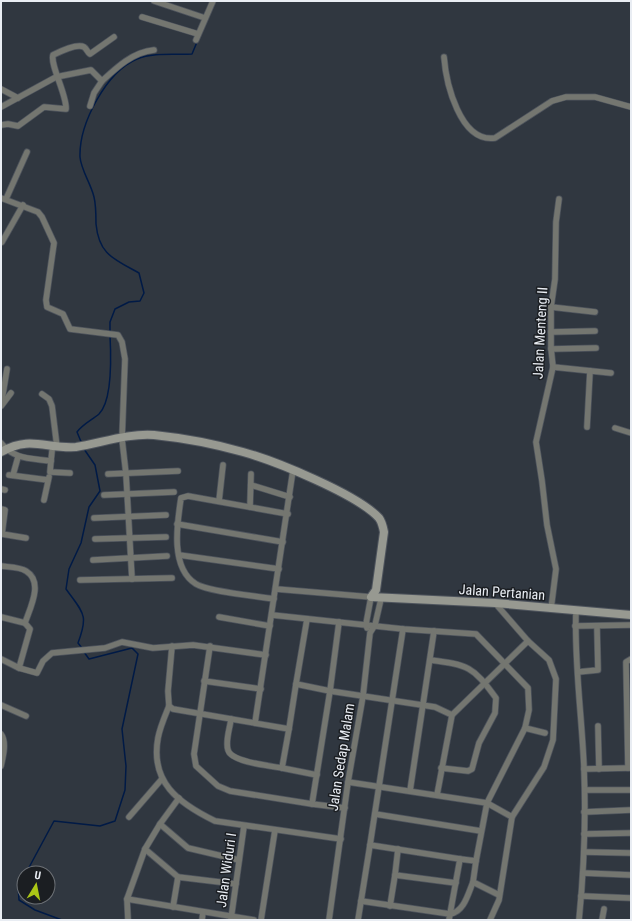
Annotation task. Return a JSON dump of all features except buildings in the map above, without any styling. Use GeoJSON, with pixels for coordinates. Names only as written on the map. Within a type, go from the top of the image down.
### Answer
{"type":"FeatureCollection","features":[{"type":"Feature","properties":{"kind":"street"},"geometry":{"type":"LineString","coordinates":[[154,1],[205,18]]}},
{"type":"Feature","properties":{"kind":"street"},"geometry":{"type":"LineString","coordinates":[[142,17],[197,37],[213,1]]}},
{"type":"Feature","properties":{"kind":"street"},"geometry":{"type":"LineString","coordinates":[[1,125],[8,124],[18,126],[44,108],[66,109],[58,76],[52,60],[53,55],[62,50],[80,46],[85,48],[90,54],[114,36]]}},
{"type":"Feature","properties":{"kind":"street"},"geometry":{"type":"LineString","coordinates":[[90,106],[94,93],[102,81],[133,56],[144,51],[154,50]]}},
{"type":"Feature","properties":{"kind":"street"},"geometry":{"type":"LineString","coordinates":[[444,57],[457,112],[471,131],[486,139],[495,138],[552,101],[566,97],[595,97],[631,107]]}},
{"type":"Feature","properties":{"kind":"street"},"geometry":{"type":"LineString","coordinates":[[1,107],[58,76],[90,70],[102,81]]}},
{"type":"Feature","properties":{"kind":"street"},"geometry":{"type":"LineString","coordinates":[[1,89],[18,98]]}},
{"type":"Feature","properties":{"kind":"street"},"geometry":{"type":"LineString","coordinates":[[27,152],[3,198],[23,205],[41,215],[53,240],[46,300],[47,307],[63,314],[70,329],[118,335],[122,342],[125,359],[122,439],[128,494],[132,579]]}},
{"type":"Feature","properties":{"kind":"street","name":"Jalan Menteng II"},"geometry":{"type":"LineString","coordinates":[[551,609],[556,569],[547,525],[536,442],[553,367],[551,349],[551,306],[555,279],[556,222],[559,199]]}},
{"type":"Feature","properties":{"kind":"street"},"geometry":{"type":"LineString","coordinates":[[2,242],[23,205]]}},
{"type":"Feature","properties":{"kind":"street"},"geometry":{"type":"LineString","coordinates":[[551,306],[595,312]]}},
{"type":"Feature","properties":{"kind":"street"},"geometry":{"type":"LineString","coordinates":[[551,332],[594,332]]}},
{"type":"Feature","properties":{"kind":"street"},"geometry":{"type":"LineString","coordinates":[[551,349],[596,348]]}},
{"type":"Feature","properties":{"kind":"street"},"geometry":{"type":"LineString","coordinates":[[553,367],[611,373]]}},
{"type":"Feature","properties":{"kind":"street"},"geometry":{"type":"LineString","coordinates":[[1,406],[7,369]]}},
{"type":"Feature","properties":{"kind":"street"},"geometry":{"type":"LineString","coordinates":[[587,427],[590,371]]}},
{"type":"Feature","properties":{"kind":"street"},"geometry":{"type":"LineString","coordinates":[[1,406],[11,393]]}},
{"type":"Feature","properties":{"kind":"street"},"geometry":{"type":"LineString","coordinates":[[42,394],[48,399],[52,406],[54,449],[44,500]]}},
{"type":"Feature","properties":{"kind":"street"},"geometry":{"type":"LineString","coordinates":[[615,428],[631,433]]}},
{"type":"Feature","properties":{"kind":"street"},"geometry":{"type":"LineString","coordinates":[[3,448],[26,442],[54,449],[154,435],[224,447],[251,454],[293,470],[334,489],[360,504],[378,518],[382,524],[384,532],[376,590],[371,597],[366,624],[370,634]]}},
{"type":"Feature","properties":{"kind":"street"},"geometry":{"type":"LineString","coordinates":[[3,448],[18,457],[51,461]]}},
{"type":"Feature","properties":{"kind":"street"},"geometry":{"type":"LineString","coordinates":[[18,457],[11,475],[48,480]]}},
{"type":"Feature","properties":{"kind":"street"},"geometry":{"type":"LineString","coordinates":[[219,501],[223,465]]}},
{"type":"Feature","properties":{"kind":"street"},"geometry":{"type":"LineString","coordinates":[[255,723],[288,514],[293,470]]}},
{"type":"Feature","properties":{"kind":"street"},"geometry":{"type":"LineString","coordinates":[[108,474],[178,471]]}},
{"type":"Feature","properties":{"kind":"street"},"geometry":{"type":"LineString","coordinates":[[50,472],[70,473]]}},
{"type":"Feature","properties":{"kind":"street"},"geometry":{"type":"LineString","coordinates":[[250,507],[251,474]]}},
{"type":"Feature","properties":{"kind":"street"},"geometry":{"type":"LineString","coordinates":[[251,485],[290,496]]}},
{"type":"Feature","properties":{"kind":"street"},"geometry":{"type":"LineString","coordinates":[[104,495],[174,492]]}},
{"type":"Feature","properties":{"kind":"street"},"geometry":{"type":"LineString","coordinates":[[274,599],[202,587],[196,584],[185,571],[177,539],[177,524],[181,498],[188,496],[288,514]]}},
{"type":"Feature","properties":{"kind":"street"},"geometry":{"type":"LineString","coordinates":[[1,509],[5,510],[6,514],[2,534],[26,538]]}},
{"type":"Feature","properties":{"kind":"street"},"geometry":{"type":"LineString","coordinates":[[94,518],[166,515]]}},
{"type":"Feature","properties":{"kind":"street"},"geometry":{"type":"LineString","coordinates":[[177,524],[283,542]]}},
{"type":"Feature","properties":{"kind":"street"},"geometry":{"type":"LineString","coordinates":[[95,539],[166,537]]}},
{"type":"Feature","properties":{"kind":"street"},"geometry":{"type":"LineString","coordinates":[[180,555],[279,569]]}},
{"type":"Feature","properties":{"kind":"street"},"geometry":{"type":"LineString","coordinates":[[93,560],[167,556]]}},
{"type":"Feature","properties":{"kind":"street"},"geometry":{"type":"LineString","coordinates":[[1,566],[25,570],[36,584],[25,623]]}},
{"type":"Feature","properties":{"kind":"street"},"geometry":{"type":"LineString","coordinates":[[80,580],[172,578]]}},
{"type":"Feature","properties":{"kind":"street"},"geometry":{"type":"LineString","coordinates":[[276,589],[371,597]]}},
{"type":"Feature","properties":{"kind":"street"},"geometry":{"type":"LineString","coordinates":[[376,590],[381,598]]}},
{"type":"Feature","properties":{"kind":"street","name":"Jalan Pertanian"},"geometry":{"type":"LineString","coordinates":[[371,597],[494,603],[551,609],[631,614]]}},
{"type":"Feature","properties":{"kind":"street","name":"Jalan Sedap Malam"},"geometry":{"type":"LineString","coordinates":[[329,920],[348,782],[363,696],[370,634],[375,625],[381,598]]}},
{"type":"Feature","properties":{"kind":"street"},"geometry":{"type":"LineString","coordinates":[[490,920],[499,895],[512,817],[544,767],[554,740],[556,679],[549,660],[528,641],[494,603]]}},
{"type":"Feature","properties":{"kind":"street"},"geometry":{"type":"LineString","coordinates":[[576,611],[575,626],[585,790],[584,852],[579,920]]}},
{"type":"Feature","properties":{"kind":"street"},"geometry":{"type":"LineString","coordinates":[[272,615],[403,629],[476,634],[528,688],[529,710],[525,728],[488,803],[481,831],[473,882],[467,898],[459,911],[449,917],[361,901]]}},
{"type":"Feature","properties":{"kind":"street"},"geometry":{"type":"LineString","coordinates":[[1,617],[25,623],[30,629],[19,668]]}},
{"type":"Feature","properties":{"kind":"street"},"geometry":{"type":"LineString","coordinates":[[219,617],[270,626]]}},
{"type":"Feature","properties":{"kind":"street"},"geometry":{"type":"LineString","coordinates":[[282,768],[306,619]]}},
{"type":"Feature","properties":{"kind":"street"},"geometry":{"type":"LineString","coordinates":[[312,804],[330,691],[339,622]]}},
{"type":"Feature","properties":{"kind":"street"},"geometry":{"type":"LineString","coordinates":[[575,626],[597,627],[631,625]]}},
{"type":"Feature","properties":{"kind":"street"},"geometry":{"type":"LineString","coordinates":[[578,672],[598,670],[597,627]]}},
{"type":"Feature","properties":{"kind":"street"},"geometry":{"type":"LineString","coordinates":[[358,920],[403,629]]}},
{"type":"Feature","properties":{"kind":"street"},"geometry":{"type":"LineString","coordinates":[[410,791],[434,631]]}},
{"type":"Feature","properties":{"kind":"street"},"geometry":{"type":"LineString","coordinates":[[437,796],[452,715],[484,682],[506,664],[528,641]]}},
{"type":"Feature","properties":{"kind":"street"},"geometry":{"type":"LineString","coordinates":[[1,659],[19,668],[37,673],[47,656],[52,653],[105,648],[122,642],[153,648],[193,645],[210,646],[266,655]]}},
{"type":"Feature","properties":{"kind":"street"},"geometry":{"type":"LineString","coordinates":[[172,646],[168,691],[169,706],[158,738],[156,767],[161,780],[166,786],[179,798],[201,814],[215,821],[341,839]]}},
{"type":"Feature","properties":{"kind":"street"},"geometry":{"type":"LineString","coordinates":[[210,646],[194,762],[196,766],[210,779],[230,791],[345,808]]}},
{"type":"Feature","properties":{"kind":"street"},"geometry":{"type":"LineString","coordinates":[[584,769],[629,768],[626,662],[631,659]]}},
{"type":"Feature","properties":{"kind":"street"},"geometry":{"type":"LineString","coordinates":[[430,660],[461,664],[472,671],[484,682],[496,698],[496,708],[479,744],[472,769],[468,771],[441,768]]}},
{"type":"Feature","properties":{"kind":"street"},"geometry":{"type":"LineString","coordinates":[[204,681],[261,689]]}},
{"type":"Feature","properties":{"kind":"street"},"geometry":{"type":"LineString","coordinates":[[296,684],[330,691],[422,704],[435,707],[452,715]]}},
{"type":"Feature","properties":{"kind":"street"},"geometry":{"type":"LineString","coordinates":[[1,705],[26,716]]}},
{"type":"Feature","properties":{"kind":"street"},"geometry":{"type":"LineString","coordinates":[[169,706],[173,709],[289,729]]}},
{"type":"Feature","properties":{"kind":"street"},"geometry":{"type":"LineString","coordinates":[[231,719],[227,748],[231,755],[242,760],[317,775]]}},
{"type":"Feature","properties":{"kind":"street"},"geometry":{"type":"LineString","coordinates":[[598,726],[599,769]]}},
{"type":"Feature","properties":{"kind":"street"},"geometry":{"type":"LineString","coordinates":[[525,728],[544,733]]}},
{"type":"Feature","properties":{"kind":"street"},"geometry":{"type":"LineString","coordinates":[[1,734],[3,737],[4,751],[1,766]]}},
{"type":"Feature","properties":{"kind":"street"},"geometry":{"type":"LineString","coordinates":[[129,817],[161,780]]}},
{"type":"Feature","properties":{"kind":"street"},"geometry":{"type":"LineString","coordinates":[[348,782],[488,803],[512,817]]}},
{"type":"Feature","properties":{"kind":"street"},"geometry":{"type":"LineString","coordinates":[[585,790],[631,790]]}},
{"type":"Feature","properties":{"kind":"street"},"geometry":{"type":"LineString","coordinates":[[128,920],[127,899],[145,849],[160,824],[179,798]]}},
{"type":"Feature","properties":{"kind":"street"},"geometry":{"type":"LineString","coordinates":[[584,812],[631,810]]}},
{"type":"Feature","properties":{"kind":"street"},"geometry":{"type":"LineString","coordinates":[[375,814],[481,831]]}},
{"type":"Feature","properties":{"kind":"street"},"geometry":{"type":"LineString","coordinates":[[160,824],[188,848],[239,860]]}},
{"type":"Feature","properties":{"kind":"street","name":"Jalan Widuri I"},"geometry":{"type":"LineString","coordinates":[[231,918],[244,826]]}},
{"type":"Feature","properties":{"kind":"street"},"geometry":{"type":"LineString","coordinates":[[261,920],[275,830]]}},
{"type":"Feature","properties":{"kind":"street"},"geometry":{"type":"LineString","coordinates":[[584,834],[631,833]]}},
{"type":"Feature","properties":{"kind":"street"},"geometry":{"type":"LineString","coordinates":[[370,845],[476,861]]}},
{"type":"Feature","properties":{"kind":"street"},"geometry":{"type":"LineString","coordinates":[[145,849],[178,877],[236,884]]}},
{"type":"Feature","properties":{"kind":"street"},"geometry":{"type":"LineString","coordinates":[[390,906],[398,849]]}},
{"type":"Feature","properties":{"kind":"street"},"geometry":{"type":"LineString","coordinates":[[584,852],[631,853]]}},
{"type":"Feature","properties":{"kind":"street"},"geometry":{"type":"LineString","coordinates":[[449,917],[460,859]]}},
{"type":"Feature","properties":{"kind":"street"},"geometry":{"type":"LineString","coordinates":[[583,873],[631,875]]}},
{"type":"Feature","properties":{"kind":"street"},"geometry":{"type":"LineString","coordinates":[[395,875],[456,883]]}},
{"type":"Feature","properties":{"kind":"street"},"geometry":{"type":"LineString","coordinates":[[173,907],[178,877]]}},
{"type":"Feature","properties":{"kind":"street"},"geometry":{"type":"LineString","coordinates":[[473,882],[499,895]]}},
{"type":"Feature","properties":{"kind":"street"},"geometry":{"type":"LineString","coordinates":[[581,896],[630,898]]}},
{"type":"Feature","properties":{"kind":"street"},"geometry":{"type":"LineString","coordinates":[[127,899],[231,918],[254,920]]}},
{"type":"Feature","properties":{"kind":"street"},"geometry":{"type":"LineString","coordinates":[[602,920],[604,909]]}},
{"type":"Feature","properties":{"kind":"street"},"geometry":{"type":"LineString","coordinates":[[202,920],[203,912]]}},
{"type":"Feature","properties":{"kind":"waterway"},"geometry":{"type":"LineString","coordinates":[[110,331],[110,322],[115,309],[129,302],[140,301],[144,293],[139,273],[115,260],[100,243],[96,224],[96,207],[94,197],[82,167],[80,157],[84,130],[96,100],[115,75],[126,66],[137,59],[150,55],[192,54],[197,42]]}},
{"type":"Feature","properties":{"kind":"waterway"},"geometry":{"type":"LineString","coordinates":[[82,444],[77,432],[99,414],[104,407],[107,398],[110,376],[110,335]]}},
{"type":"Feature","properties":{"kind":"waterway"},"geometry":{"type":"LineString","coordinates":[[82,648],[78,643],[84,619],[77,603],[66,589],[69,569],[81,543],[89,507],[100,491],[95,465],[84,449]]}},
{"type":"Feature","properties":{"kind":"waterway"},"geometry":{"type":"LineString","coordinates":[[30,865],[54,821],[100,826],[115,821],[125,790],[126,766],[122,729],[138,654],[132,648],[89,659],[84,652]]}},
{"type":"Feature","properties":{"kind":"waterway"},"geometry":{"type":"LineString","coordinates":[[27,905],[35,910],[62,920]]}}]}
